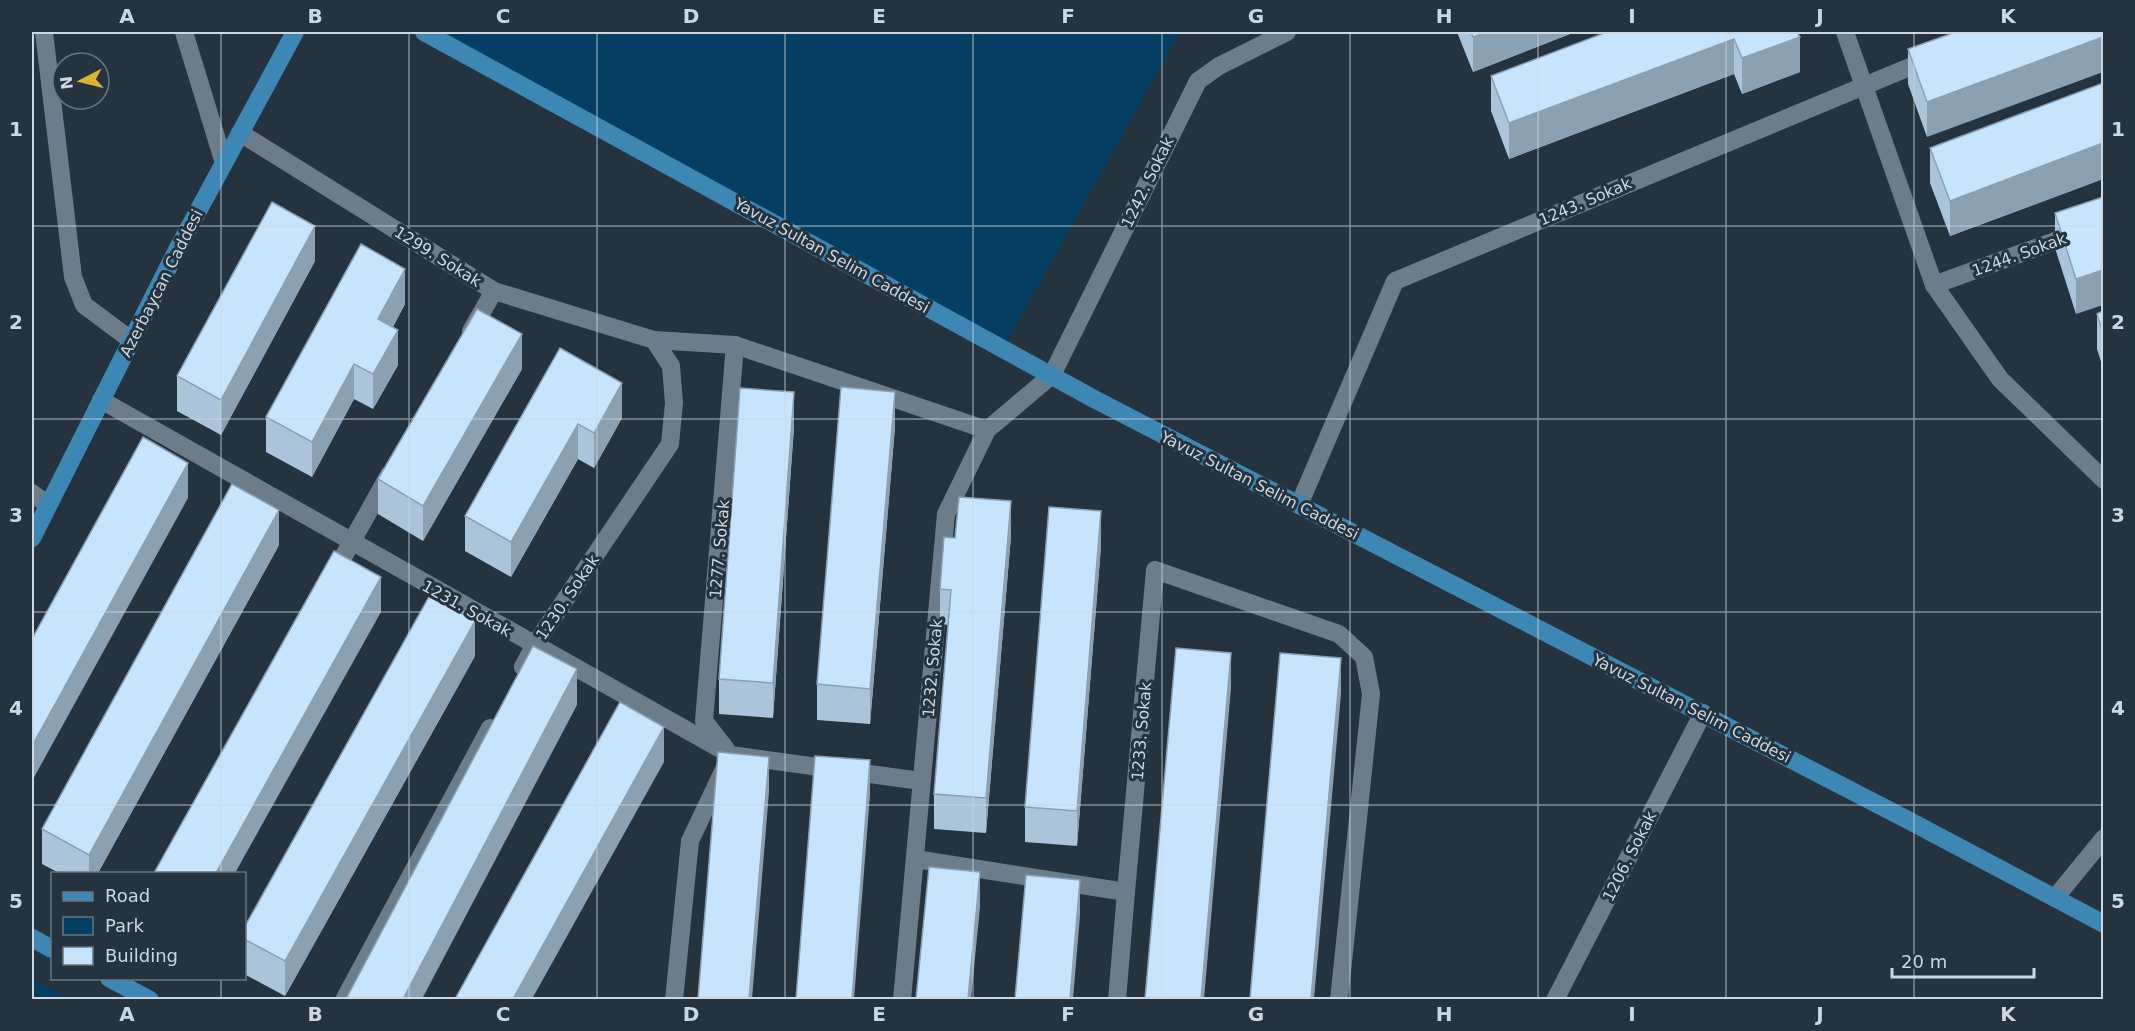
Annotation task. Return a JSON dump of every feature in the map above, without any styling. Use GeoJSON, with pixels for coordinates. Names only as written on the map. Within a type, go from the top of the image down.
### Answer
{"type":"FeatureCollection","features":[{"type":"Feature","properties":{"kind":"main road","name":"Azerbaycan Caddesi"},"geometry":{"type":"LineString","coordinates":[[32,538],[131,340],[295,32]]}},
{"type":"Feature","properties":{"kind":"main road","name":"Yavuz Sultan Selim Caddesi"},"geometry":{"type":"LineString","coordinates":[[424,32],[1052,375],[1703,713],[2103,924]]}},
{"type":"Feature","properties":{"kind":"main road"},"geometry":{"type":"LineString","coordinates":[[32,938],[51,948]]}},
{"type":"Feature","properties":{"kind":"main road"},"geometry":{"type":"LineString","coordinates":[[113,980],[150,999]]}},
{"type":"Feature","properties":{"kind":"street"},"geometry":{"type":"LineString","coordinates":[[44,32],[73,277],[84,305],[131,340]]}},
{"type":"Feature","properties":{"kind":"street"},"geometry":{"type":"LineString","coordinates":[[184,32],[224,163]]}},
{"type":"Feature","properties":{"kind":"street","name":"1242. Sokak"},"geometry":{"type":"LineString","coordinates":[[1052,375],[1198,81],[1219,66],[1287,32]]}},
{"type":"Feature","properties":{"kind":"street"},"geometry":{"type":"LineString","coordinates":[[1845,32],[1934,285],[2000,379],[2103,480]]}},
{"type":"Feature","properties":{"kind":"street","name":"1243. Sokak"},"geometry":{"type":"LineString","coordinates":[[1299,505],[1395,281],[1863,84],[1948,52]]}},
{"type":"Feature","properties":{"kind":"street","name":"1299. Sokak"},"geometry":{"type":"LineString","coordinates":[[240,133],[494,291],[460,351]]}},
{"type":"Feature","properties":{"kind":"street","name":"1244. Sokak"},"geometry":{"type":"LineString","coordinates":[[1934,285],[2103,223]]}},
{"type":"Feature","properties":{"kind":"street"},"geometry":{"type":"LineString","coordinates":[[494,291],[654,340],[735,345],[987,430]]}},
{"type":"Feature","properties":{"kind":"street","name":"1230. Sokak"},"geometry":{"type":"LineString","coordinates":[[512,687],[534,646],[670,444],[674,403],[671,366],[654,340]]}},
{"type":"Feature","properties":{"kind":"street","name":"1277. Sokak"},"geometry":{"type":"LineString","coordinates":[[731,755],[704,721],[735,345]]}},
{"type":"Feature","properties":{"kind":"street","name":"1232. Sokak"},"geometry":{"type":"LineString","coordinates":[[902,999],[946,514],[987,430],[1052,375]]}},
{"type":"Feature","properties":{"kind":"street","name":"1231. Sokak"},"geometry":{"type":"LineString","coordinates":[[101,400],[351,543],[731,755],[921,781]]}},
{"type":"Feature","properties":{"kind":"street"},"geometry":{"type":"LineString","coordinates":[[322,594],[397,462]]}},
{"type":"Feature","properties":{"kind":"street"},"geometry":{"type":"LineString","coordinates":[[32,493],[48,505]]}},
{"type":"Feature","properties":{"kind":"street","name":"1233. Sokak"},"geometry":{"type":"LineString","coordinates":[[1117,999],[1155,570],[1339,633],[1364,657],[1371,694],[1339,999]]}},
{"type":"Feature","properties":{"kind":"street"},"geometry":{"type":"LineString","coordinates":[[344,999],[501,708]]}},
{"type":"Feature","properties":{"kind":"street","name":"1206. Sokak"},"geometry":{"type":"LineString","coordinates":[[1555,999],[1703,713]]}},
{"type":"Feature","properties":{"kind":"street"},"geometry":{"type":"LineString","coordinates":[[674,999],[690,841],[731,755]]}},
{"type":"Feature","properties":{"kind":"street"},"geometry":{"type":"LineString","coordinates":[[2055,898],[2103,838]]}},
{"type":"Feature","properties":{"kind":"street"},"geometry":{"type":"LineString","coordinates":[[915,859],[1126,892]]}},
{"type":"Feature","properties":{"kind":"green space"},"geometry":{"type":"Polygon","coordinates":[[[444,32],[1180,32],[1003,349],[671,167],[444,32]]]}},
{"type":"Feature","properties":{"kind":"green space"},"geometry":{"type":"Polygon","coordinates":[[[32,980],[71,999],[32,999],[32,980]]]}},
{"type":"Feature","properties":{"kind":"building"},"geometry":{"type":"Polygon","coordinates":[[[1471,32],[1487,32],[1473,37],[1471,32]]]}},
{"type":"Feature","properties":{"kind":"building"},"geometry":{"type":"Polygon","coordinates":[[[1607,32],[1797,32],[1800,37],[1742,58],[1734,39],[1509,123],[1491,76],[1607,32]]]}},
{"type":"Feature","properties":{"kind":"building"},"geometry":{"type":"Polygon","coordinates":[[[1956,32],[2103,32],[2103,37],[1927,102],[1908,49],[1956,32]]]}},
{"type":"Feature","properties":{"kind":"building"},"geometry":{"type":"Polygon","coordinates":[[[2103,83],[2103,143],[1950,201],[1930,148],[2103,83]]]}},
{"type":"Feature","properties":{"kind":"building"},"geometry":{"type":"Polygon","coordinates":[[[2103,197],[2103,270],[2076,279],[2055,213],[2103,197]]]}},
{"type":"Feature","properties":{"kind":"building"},"geometry":{"type":"Polygon","coordinates":[[[272,202],[315,226],[221,400],[177,376],[272,202]]]}},
{"type":"Feature","properties":{"kind":"building"},"geometry":{"type":"Polygon","coordinates":[[[361,244],[405,269],[378,319],[398,330],[373,374],[354,364],[312,442],[266,417],[361,244]]]}},
{"type":"Feature","properties":{"kind":"building"},"geometry":{"type":"Polygon","coordinates":[[[477,309],[522,334],[423,506],[378,479],[477,309]]]}},
{"type":"Feature","properties":{"kind":"building"},"geometry":{"type":"Polygon","coordinates":[[[2103,311],[2103,333],[2097,314],[2103,311]]]}},
{"type":"Feature","properties":{"kind":"building"},"geometry":{"type":"Polygon","coordinates":[[[560,348],[622,383],[594,433],[578,424],[511,542],[465,516],[560,348]]]}},
{"type":"Feature","properties":{"kind":"building"},"geometry":{"type":"Polygon","coordinates":[[[841,387],[895,392],[870,689],[817,684],[841,387]]]}},
{"type":"Feature","properties":{"kind":"building"},"geometry":{"type":"Polygon","coordinates":[[[740,388],[794,392],[773,683],[719,679],[740,388]]]}},
{"type":"Feature","properties":{"kind":"building"},"geometry":{"type":"Polygon","coordinates":[[[143,437],[188,463],[32,746],[32,639],[143,437]]]}},
{"type":"Feature","properties":{"kind":"building"},"geometry":{"type":"Polygon","coordinates":[[[232,484],[279,510],[89,855],[42,829],[232,484]]]}},
{"type":"Feature","properties":{"kind":"building"},"geometry":{"type":"Polygon","coordinates":[[[959,497],[1011,501],[986,798],[934,794],[951,590],[940,589],[944,537],[955,538],[959,497]]]}},
{"type":"Feature","properties":{"kind":"building"},"geometry":{"type":"Polygon","coordinates":[[[1049,507],[1101,511],[1077,811],[1025,807],[1049,507]]]}},
{"type":"Feature","properties":{"kind":"building"},"geometry":{"type":"Polygon","coordinates":[[[334,551],[381,577],[217,872],[155,872],[334,551]]]}},
{"type":"Feature","properties":{"kind":"building"},"geometry":{"type":"Polygon","coordinates":[[[430,595],[475,621],[285,961],[246,940],[246,924],[430,595]]]}},
{"type":"Feature","properties":{"kind":"building"},"geometry":{"type":"Polygon","coordinates":[[[533,646],[577,669],[403,999],[346,999],[533,646]]]}},
{"type":"Feature","properties":{"kind":"building"},"geometry":{"type":"Polygon","coordinates":[[[1176,648],[1231,653],[1201,999],[1145,999],[1176,648]]]}},
{"type":"Feature","properties":{"kind":"building"},"geometry":{"type":"Polygon","coordinates":[[[1280,653],[1341,658],[1311,999],[1250,999],[1280,653]]]}},
{"type":"Feature","properties":{"kind":"building"},"geometry":{"type":"Polygon","coordinates":[[[620,702],[664,727],[513,999],[455,999],[620,702]]]}},
{"type":"Feature","properties":{"kind":"building"},"geometry":{"type":"Polygon","coordinates":[[[718,752],[769,757],[749,999],[698,999],[718,752]]]}},
{"type":"Feature","properties":{"kind":"building"},"geometry":{"type":"Polygon","coordinates":[[[815,756],[870,760],[852,999],[796,999],[815,756]]]}},
{"type":"Feature","properties":{"kind":"building"},"geometry":{"type":"Polygon","coordinates":[[[929,867],[980,872],[968,999],[916,999],[929,867]]]}},
{"type":"Feature","properties":{"kind":"building"},"geometry":{"type":"Polygon","coordinates":[[[1026,875],[1080,880],[1070,999],[1015,999],[1026,875]]]}}]}
